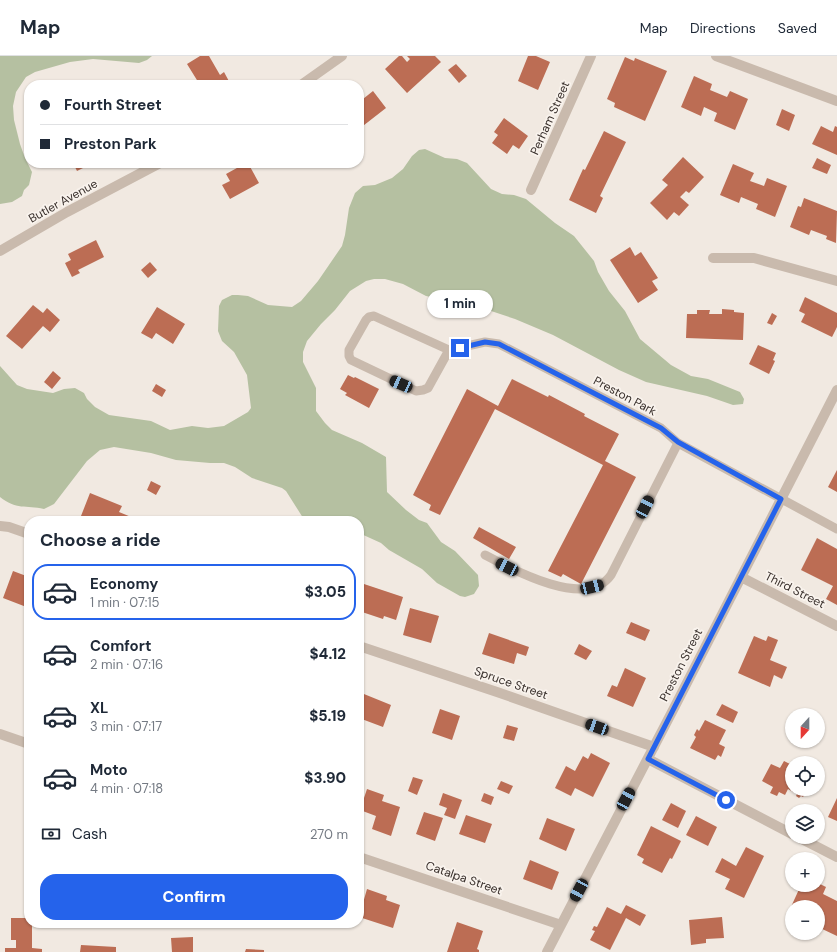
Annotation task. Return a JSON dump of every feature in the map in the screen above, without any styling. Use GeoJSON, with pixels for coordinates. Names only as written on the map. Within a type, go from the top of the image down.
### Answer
{"type":"FeatureCollection","features":[{"type":"Feature","properties":{"kind":"street"},"geometry":{"type":"LineString","coordinates":[[308,80],[342,56]]}},
{"type":"Feature","properties":{"kind":"street","name":"Perham Street"},"geometry":{"type":"LineString","coordinates":[[531,190],[591,56]]}},
{"type":"Feature","properties":{"kind":"street"},"geometry":{"type":"LineString","coordinates":[[716,56],[837,101]]}},
{"type":"Feature","properties":{"kind":"street","name":"Butler Avenue"},"geometry":{"type":"LineString","coordinates":[[0,251],[67,212],[151,168]]}},
{"type":"Feature","properties":{"kind":"street"},"geometry":{"type":"LineString","coordinates":[[713,258],[754,258],[837,281]]}},
{"type":"Feature","properties":{"kind":"street","name":"Preston Street"},"geometry":{"type":"LineString","coordinates":[[547,952],[781,499],[834,403],[837,390]]}},
{"type":"Feature","properties":{"kind":"street"},"geometry":{"type":"LineString","coordinates":[[0,526],[9,527],[24,532]]}},
{"type":"Feature","properties":{"kind":"street","name":"Third Street"},"geometry":{"type":"LineString","coordinates":[[741,576],[837,626]]}},
{"type":"Feature","properties":{"kind":"street","name":"Spruce Street"},"geometry":{"type":"LineString","coordinates":[[364,648],[654,747]]}},
{"type":"Feature","properties":{"kind":"street"},"geometry":{"type":"LineString","coordinates":[[0,734],[24,742]]}},
{"type":"Feature","properties":{"kind":"street"},"geometry":{"type":"LineString","coordinates":[[648,759],[785,830]]}},
{"type":"Feature","properties":{"kind":"street"},"geometry":{"type":"LineString","coordinates":[[812,844],[837,857]]}},
{"type":"Feature","properties":{"kind":"street","name":"Catalpa Street"},"geometry":{"type":"LineString","coordinates":[[364,859],[561,925]]}},
{"type":"Feature","properties":{"kind":"lane"},"geometry":{"type":"LineString","coordinates":[[374,316],[449,350],[429,386],[426,389],[418,391],[354,363],[348,354],[366,320],[369,317],[374,316]]}},
{"type":"Feature","properties":{"kind":"lane","name":"Preston Park"},"geometry":{"type":"LineString","coordinates":[[449,350],[485,342],[499,344],[661,428],[678,442],[837,529]]}},
{"type":"Feature","properties":{"kind":"lane"},"geometry":{"type":"LineString","coordinates":[[485,555],[524,575],[560,586],[584,589],[600,585],[607,581],[678,442]]}},
{"type":"Feature","properties":{"kind":"green space"},"geometry":{"type":"Polygon","coordinates":[[[0,56],[152,56],[139,63],[93,59],[70,62],[35,72],[26,77],[16,92],[13,106],[14,120],[24,155],[24,168],[30,168],[32,172],[29,185],[24,190],[22,196],[12,202],[0,204],[0,56]]]}},
{"type":"Feature","properties":{"kind":"green space"},"geometry":{"type":"Polygon","coordinates":[[[425,149],[445,158],[457,159],[467,163],[491,189],[502,194],[514,195],[526,199],[555,223],[574,236],[594,261],[598,272],[609,291],[625,311],[640,339],[671,365],[691,376],[708,379],[740,392],[744,399],[743,404],[733,405],[707,396],[646,382],[619,370],[553,335],[515,319],[482,308],[462,305],[426,296],[403,284],[385,279],[374,279],[366,281],[350,291],[307,341],[303,352],[303,362],[316,388],[316,411],[332,430],[362,443],[386,457],[387,492],[406,510],[419,520],[427,523],[441,542],[455,551],[478,575],[479,586],[474,594],[465,597],[460,596],[437,583],[422,569],[389,550],[381,543],[364,535],[364,516],[302,516],[286,491],[282,488],[252,478],[235,467],[224,463],[176,460],[151,453],[114,447],[100,450],[87,461],[54,504],[44,509],[11,504],[0,497],[0,366],[17,385],[27,389],[53,393],[64,389],[75,388],[84,393],[87,399],[95,407],[109,415],[151,421],[170,430],[192,426],[208,428],[224,426],[248,412],[251,408],[247,375],[234,352],[222,341],[218,331],[219,306],[222,300],[232,295],[248,296],[268,305],[292,307],[301,301],[318,281],[342,246],[349,208],[355,193],[363,186],[375,185],[392,178],[403,169],[412,156],[419,150],[425,149]]]}},
{"type":"Feature","properties":{"kind":"building"},"geometry":{"type":"Polygon","coordinates":[[[200,56],[209,56],[220,75],[224,72],[228,80],[197,80],[187,64],[200,56]]]}},
{"type":"Feature","properties":{"kind":"building"},"geometry":{"type":"Polygon","coordinates":[[[399,56],[402,56],[407,62],[410,59],[407,56],[435,56],[441,62],[407,93],[385,69],[399,56]]]}},
{"type":"Feature","properties":{"kind":"building"},"geometry":{"type":"Polygon","coordinates":[[[528,56],[536,56],[550,62],[538,90],[518,81],[528,56]]]}},
{"type":"Feature","properties":{"kind":"building"},"geometry":{"type":"Polygon","coordinates":[[[625,57],[634,61],[635,58],[667,71],[645,121],[614,107],[615,103],[607,99],[625,57]]]}},
{"type":"Feature","properties":{"kind":"building"},"geometry":{"type":"Polygon","coordinates":[[[456,64],[467,76],[459,83],[448,70],[456,64]]]}},
{"type":"Feature","properties":{"kind":"building"},"geometry":{"type":"Polygon","coordinates":[[[694,76],[712,84],[710,90],[727,97],[730,91],[748,99],[735,130],[714,121],[717,113],[704,107],[701,116],[681,107],[694,76]]]}},
{"type":"Feature","properties":{"kind":"building"},"geometry":{"type":"Polygon","coordinates":[[[373,91],[386,108],[364,125],[364,98],[373,91]]]}},
{"type":"Feature","properties":{"kind":"building"},"geometry":{"type":"Polygon","coordinates":[[[782,109],[795,115],[789,131],[776,125],[782,109]]]}},
{"type":"Feature","properties":{"kind":"building"},"geometry":{"type":"Polygon","coordinates":[[[504,118],[528,136],[519,149],[513,145],[507,154],[492,143],[498,135],[494,132],[504,118]]]}},
{"type":"Feature","properties":{"kind":"building"},"geometry":{"type":"Polygon","coordinates":[[[821,126],[833,132],[835,126],[837,127],[837,155],[812,144],[821,126]]]}},
{"type":"Feature","properties":{"kind":"building"},"geometry":{"type":"Polygon","coordinates":[[[604,131],[626,142],[600,196],[603,198],[596,213],[569,200],[583,169],[585,170],[604,131]]]}},
{"type":"Feature","properties":{"kind":"building"},"geometry":{"type":"Polygon","coordinates":[[[683,157],[704,177],[689,193],[686,191],[680,197],[689,205],[679,216],[674,212],[667,220],[650,203],[668,185],[662,180],[683,157]]]}},
{"type":"Feature","properties":{"kind":"building"},"geometry":{"type":"Polygon","coordinates":[[[817,158],[831,165],[827,174],[812,168],[817,158]]]}},
{"type":"Feature","properties":{"kind":"building"},"geometry":{"type":"Polygon","coordinates":[[[733,164],[754,173],[750,181],[764,186],[767,178],[787,186],[775,217],[756,209],[758,204],[741,197],[739,203],[720,195],[733,164]]]}},
{"type":"Feature","properties":{"kind":"building"},"geometry":{"type":"Polygon","coordinates":[[[76,168],[83,168],[77,171],[76,168]]]}},
{"type":"Feature","properties":{"kind":"building"},"geometry":{"type":"Polygon","coordinates":[[[237,168],[251,168],[259,183],[230,199],[222,185],[230,181],[226,174],[237,168]]]}},
{"type":"Feature","properties":{"kind":"building"},"geometry":{"type":"Polygon","coordinates":[[[804,198],[837,211],[836,243],[826,239],[827,236],[811,230],[809,235],[790,227],[798,206],[801,207],[804,198]]]}},
{"type":"Feature","properties":{"kind":"building"},"geometry":{"type":"Polygon","coordinates":[[[96,240],[104,257],[78,270],[80,273],[72,277],[65,263],[71,260],[68,254],[96,240]]]}},
{"type":"Feature","properties":{"kind":"building"},"geometry":{"type":"Polygon","coordinates":[[[630,247],[635,256],[641,252],[658,278],[652,281],[658,290],[638,303],[610,260],[630,247]]]}},
{"type":"Feature","properties":{"kind":"building"},"geometry":{"type":"Polygon","coordinates":[[[150,262],[157,270],[148,278],[141,270],[150,262]]]}},
{"type":"Feature","properties":{"kind":"building"},"geometry":{"type":"Polygon","coordinates":[[[805,297],[837,313],[837,327],[832,337],[801,322],[805,314],[799,311],[805,297]]]}},
{"type":"Feature","properties":{"kind":"building"},"geometry":{"type":"Polygon","coordinates":[[[33,305],[43,313],[47,308],[60,320],[50,332],[43,326],[22,349],[6,336],[33,305]]]}},
{"type":"Feature","properties":{"kind":"building"},"geometry":{"type":"Polygon","coordinates":[[[157,307],[185,324],[173,344],[156,333],[152,339],[141,333],[157,307]]]}},
{"type":"Feature","properties":{"kind":"building"},"geometry":{"type":"Polygon","coordinates":[[[722,309],[744,313],[743,340],[686,338],[687,314],[697,314],[697,310],[710,310],[709,314],[722,314],[722,309]]]}},
{"type":"Feature","properties":{"kind":"building"},"geometry":{"type":"Polygon","coordinates":[[[772,313],[777,316],[772,325],[767,323],[772,313]]]}},
{"type":"Feature","properties":{"kind":"building"},"geometry":{"type":"Polygon","coordinates":[[[758,345],[776,353],[773,360],[775,361],[769,374],[749,364],[758,345]]]}},
{"type":"Feature","properties":{"kind":"building"},"geometry":{"type":"Polygon","coordinates":[[[53,371],[61,378],[52,389],[44,382],[53,371]]]}},
{"type":"Feature","properties":{"kind":"building"},"geometry":{"type":"Polygon","coordinates":[[[348,375],[379,389],[369,408],[345,395],[347,393],[340,389],[348,375]]]}},
{"type":"Feature","properties":{"kind":"building"},"geometry":{"type":"Polygon","coordinates":[[[512,379],[548,397],[549,395],[585,414],[584,416],[619,434],[605,461],[636,477],[581,584],[563,574],[561,577],[548,571],[603,465],[495,409],[440,515],[429,510],[431,505],[413,495],[467,389],[498,406],[512,379]]]}},
{"type":"Feature","properties":{"kind":"building"},"geometry":{"type":"Polygon","coordinates":[[[156,384],[166,390],[162,397],[152,391],[156,384]]]}},
{"type":"Feature","properties":{"kind":"building"},"geometry":{"type":"Polygon","coordinates":[[[837,470],[837,492],[828,487],[837,470]]]}},
{"type":"Feature","properties":{"kind":"building"},"geometry":{"type":"Polygon","coordinates":[[[151,481],[161,486],[156,495],[147,490],[151,481]]]}},
{"type":"Feature","properties":{"kind":"building"},"geometry":{"type":"Polygon","coordinates":[[[90,493],[122,506],[119,512],[129,516],[81,516],[90,493]]]}},
{"type":"Feature","properties":{"kind":"building"},"geometry":{"type":"Polygon","coordinates":[[[479,527],[516,547],[509,559],[473,538],[479,527]]]}},
{"type":"Feature","properties":{"kind":"building"},"geometry":{"type":"Polygon","coordinates":[[[817,538],[837,549],[837,605],[826,599],[833,586],[801,570],[817,538]]]}},
{"type":"Feature","properties":{"kind":"building"},"geometry":{"type":"Polygon","coordinates":[[[13,571],[24,575],[24,606],[3,598],[13,571]]]}},
{"type":"Feature","properties":{"kind":"building"},"geometry":{"type":"Polygon","coordinates":[[[364,584],[403,597],[396,620],[384,616],[383,619],[364,613],[364,584]]]}},
{"type":"Feature","properties":{"kind":"building"},"geometry":{"type":"Polygon","coordinates":[[[410,608],[439,616],[431,643],[403,635],[410,608]]]}},
{"type":"Feature","properties":{"kind":"building"},"geometry":{"type":"Polygon","coordinates":[[[631,622],[650,630],[645,641],[626,633],[631,622]]]}},
{"type":"Feature","properties":{"kind":"building"},"geometry":{"type":"Polygon","coordinates":[[[489,633],[529,647],[526,656],[517,653],[514,664],[482,654],[489,633]]]}},
{"type":"Feature","properties":{"kind":"building"},"geometry":{"type":"Polygon","coordinates":[[[754,636],[766,641],[768,636],[778,640],[770,660],[787,667],[782,679],[774,675],[770,687],[738,673],[754,636]]]}},
{"type":"Feature","properties":{"kind":"building"},"geometry":{"type":"Polygon","coordinates":[[[579,644],[592,651],[586,660],[574,654],[579,644]]]}},
{"type":"Feature","properties":{"kind":"building"},"geometry":{"type":"Polygon","coordinates":[[[625,668],[646,678],[633,707],[607,696],[612,685],[617,687],[625,668]]]}},
{"type":"Feature","properties":{"kind":"building"},"geometry":{"type":"Polygon","coordinates":[[[364,694],[391,705],[383,727],[364,720],[364,694]]]}},
{"type":"Feature","properties":{"kind":"building"},"geometry":{"type":"Polygon","coordinates":[[[722,704],[738,712],[733,723],[716,715],[722,704]]]}},
{"type":"Feature","properties":{"kind":"building"},"geometry":{"type":"Polygon","coordinates":[[[440,709],[460,716],[452,740],[432,733],[440,709]]]}},
{"type":"Feature","properties":{"kind":"building"},"geometry":{"type":"Polygon","coordinates":[[[705,720],[726,730],[719,744],[725,747],[721,757],[718,755],[715,760],[690,748],[696,737],[694,735],[697,729],[699,731],[705,720]]]}},
{"type":"Feature","properties":{"kind":"building"},"geometry":{"type":"Polygon","coordinates":[[[507,725],[518,728],[514,741],[503,738],[507,725]]]}},
{"type":"Feature","properties":{"kind":"building"},"geometry":{"type":"Polygon","coordinates":[[[591,753],[610,763],[593,797],[575,788],[571,796],[555,788],[566,766],[575,771],[583,756],[588,759],[591,753]]]}},
{"type":"Feature","properties":{"kind":"building"},"geometry":{"type":"Polygon","coordinates":[[[785,762],[785,795],[779,792],[777,796],[770,793],[773,787],[762,781],[771,764],[780,768],[785,762]]]}},
{"type":"Feature","properties":{"kind":"building"},"geometry":{"type":"Polygon","coordinates":[[[413,777],[423,780],[417,795],[408,791],[413,777]]]}},
{"type":"Feature","properties":{"kind":"building"},"geometry":{"type":"Polygon","coordinates":[[[501,781],[513,786],[509,794],[497,789],[501,781]]]}},
{"type":"Feature","properties":{"kind":"building"},"geometry":{"type":"Polygon","coordinates":[[[367,789],[384,795],[382,801],[400,807],[391,836],[372,829],[376,816],[364,812],[364,798],[367,789]]]}},
{"type":"Feature","properties":{"kind":"building"},"geometry":{"type":"Polygon","coordinates":[[[443,793],[462,800],[455,819],[444,815],[447,808],[439,805],[443,793]]]}},
{"type":"Feature","properties":{"kind":"building"},"geometry":{"type":"Polygon","coordinates":[[[484,793],[494,797],[491,805],[481,801],[484,793]]]}},
{"type":"Feature","properties":{"kind":"building"},"geometry":{"type":"Polygon","coordinates":[[[837,798],[837,821],[828,817],[837,798]]]}},
{"type":"Feature","properties":{"kind":"building"},"geometry":{"type":"Polygon","coordinates":[[[671,803],[686,811],[678,828],[662,820],[671,803]]]}},
{"type":"Feature","properties":{"kind":"building"},"geometry":{"type":"Polygon","coordinates":[[[424,812],[443,818],[435,841],[416,834],[424,812]]]}},
{"type":"Feature","properties":{"kind":"building"},"geometry":{"type":"Polygon","coordinates":[[[466,815],[492,824],[485,843],[459,834],[466,815]]]}},
{"type":"Feature","properties":{"kind":"building"},"geometry":{"type":"Polygon","coordinates":[[[696,816],[717,827],[708,846],[686,835],[696,816]]]}},
{"type":"Feature","properties":{"kind":"building"},"geometry":{"type":"Polygon","coordinates":[[[547,818],[575,829],[566,851],[539,839],[547,818]]]}},
{"type":"Feature","properties":{"kind":"building"},"geometry":{"type":"Polygon","coordinates":[[[651,826],[681,841],[672,859],[670,858],[662,873],[642,863],[644,859],[637,855],[651,826]]]}},
{"type":"Feature","properties":{"kind":"building"},"geometry":{"type":"Polygon","coordinates":[[[746,847],[764,856],[744,898],[725,889],[730,879],[715,872],[722,858],[736,866],[746,847]]]}},
{"type":"Feature","properties":{"kind":"building"},"geometry":{"type":"Polygon","coordinates":[[[530,860],[559,872],[552,890],[523,879],[530,860]]]}},
{"type":"Feature","properties":{"kind":"building"},"geometry":{"type":"Polygon","coordinates":[[[367,889],[387,896],[386,900],[400,905],[393,928],[364,919],[364,900],[367,889]]]}},
{"type":"Feature","properties":{"kind":"building"},"geometry":{"type":"Polygon","coordinates":[[[798,892],[824,892],[823,894],[837,901],[837,936],[825,930],[825,900],[794,900],[798,892]]]}},
{"type":"Feature","properties":{"kind":"building"},"geometry":{"type":"Polygon","coordinates":[[[626,905],[646,915],[640,926],[626,918],[610,950],[590,940],[595,931],[592,930],[594,926],[597,927],[607,907],[621,914],[626,905]]]}},
{"type":"Feature","properties":{"kind":"building"},"geometry":{"type":"Polygon","coordinates":[[[722,917],[724,938],[706,939],[706,943],[691,945],[689,920],[722,917]]]}},
{"type":"Feature","properties":{"kind":"building"},"geometry":{"type":"Polygon","coordinates":[[[11,918],[24,918],[24,928],[32,928],[32,948],[42,949],[42,952],[5,952],[5,948],[16,948],[16,940],[11,940],[11,918]]]}},
{"type":"Feature","properties":{"kind":"building"},"geometry":{"type":"Polygon","coordinates":[[[457,922],[483,931],[477,949],[479,952],[447,952],[457,922]]]}},
{"type":"Feature","properties":{"kind":"building"},"geometry":{"type":"Polygon","coordinates":[[[193,937],[193,952],[172,952],[171,938],[193,937]]]}},
{"type":"Feature","properties":{"kind":"building"},"geometry":{"type":"Polygon","coordinates":[[[81,945],[116,947],[116,952],[80,952],[81,945]]]}},
{"type":"Feature","properties":{"kind":"building"},"geometry":{"type":"Polygon","coordinates":[[[246,949],[264,950],[264,952],[245,952],[246,949]]]}},
{"type":"Feature","properties":{"kind":"route"},"geometry":{"type":"LineString","coordinates":[[460,348],[485,342],[499,344],[661,428],[678,442],[781,499],[648,759],[726,800]]}}]}
